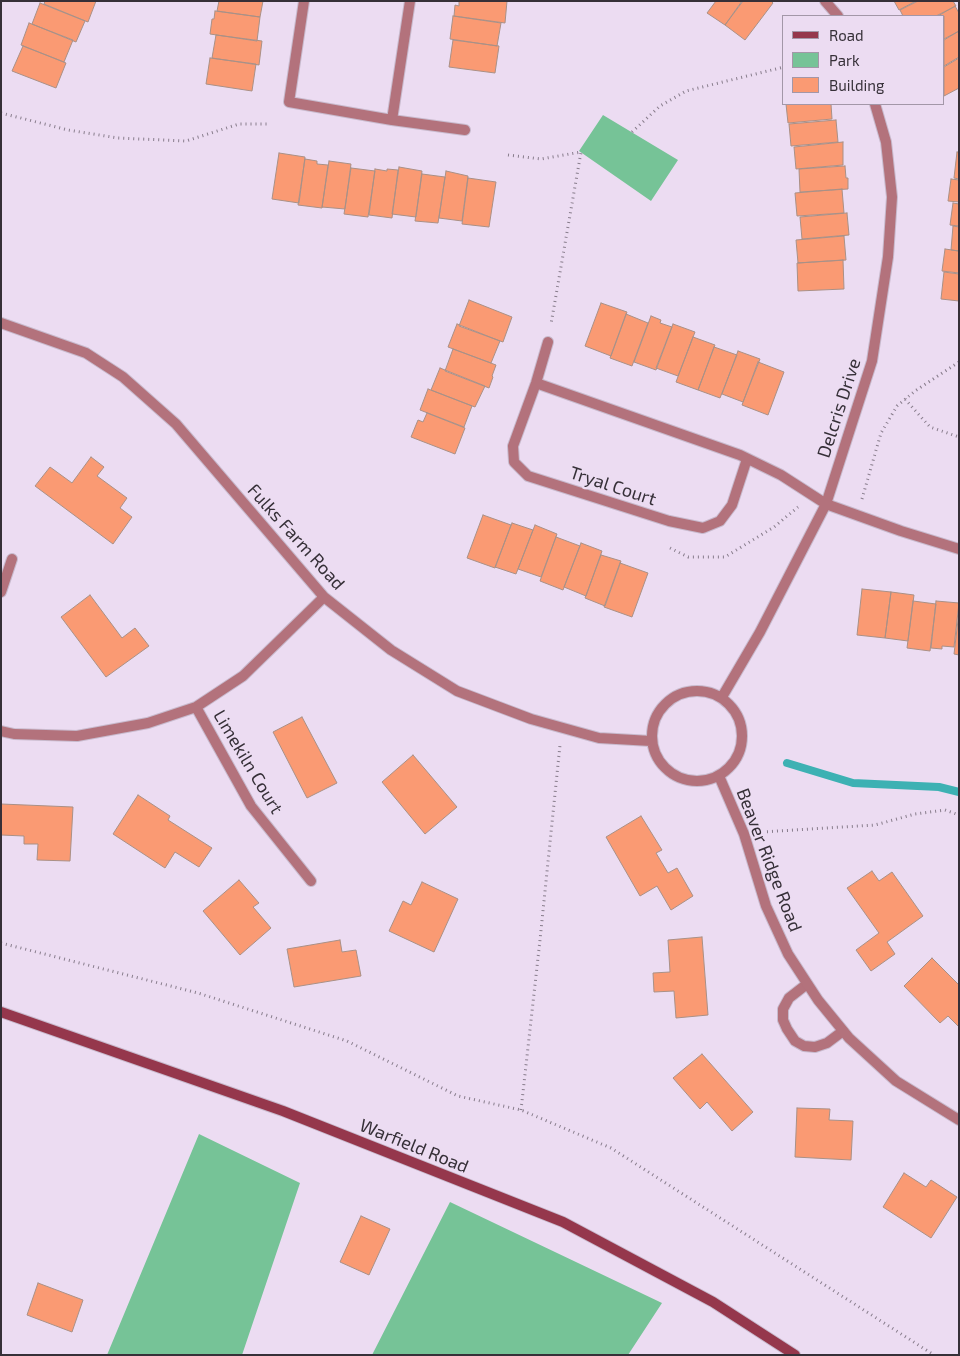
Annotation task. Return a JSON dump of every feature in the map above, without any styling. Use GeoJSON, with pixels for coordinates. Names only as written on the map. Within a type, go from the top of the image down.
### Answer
{"type":"FeatureCollection","features":[{"type":"Feature","properties":{"kind":"street"},"geometry":{"type":"LineString","coordinates":[[304,1],[289,102],[392,120],[465,130]]}},
{"type":"Feature","properties":{"kind":"street"},"geometry":{"type":"LineString","coordinates":[[392,120],[410,1]]}},
{"type":"Feature","properties":{"kind":"street"},"geometry":{"type":"LineString","coordinates":[[825,1],[837,15]]}},
{"type":"Feature","properties":{"kind":"street","name":"Delcris Drive"},"geometry":{"type":"LineString","coordinates":[[722,697],[760,632],[826,504],[872,361],[888,257],[892,197],[886,142],[875,105]]}},
{"type":"Feature","properties":{"kind":"street","name":"Fulks Farm Road"},"geometry":{"type":"LineString","coordinates":[[1,324],[86,353],[123,377],[176,424],[324,597],[391,650],[458,691],[531,719],[599,738],[651,741]]}},
{"type":"Feature","properties":{"kind":"street","name":"Tryal Court"},"geometry":{"type":"LineString","coordinates":[[548,342],[536,383],[513,446],[514,462],[528,476],[669,521],[703,528],[720,520],[732,505],[747,459]]}},
{"type":"Feature","properties":{"kind":"street"},"geometry":{"type":"LineString","coordinates":[[536,383],[747,459],[781,474],[826,504],[901,531],[959,548]]}},
{"type":"Feature","properties":{"kind":"street"},"geometry":{"type":"LineString","coordinates":[[1,592],[12,559]]}},
{"type":"Feature","properties":{"kind":"street"},"geometry":{"type":"LineString","coordinates":[[1,731],[14,734],[78,736],[148,724],[196,707],[243,676],[324,597]]}},
{"type":"Feature","properties":{"kind":"street"},"geometry":{"type":"LineString","coordinates":[[688,691],[704,691],[722,697],[735,710],[742,727],[743,741],[738,757],[727,771],[711,780],[696,782],[677,777],[666,770],[659,762],[651,741],[653,725],[658,713],[671,699],[688,691]]}},
{"type":"Feature","properties":{"kind":"street","name":"Limekiln Court"},"geometry":{"type":"LineString","coordinates":[[196,707],[251,806],[311,881]]}},
{"type":"Feature","properties":{"kind":"street","name":"Beaver Ridge Road"},"geometry":{"type":"LineString","coordinates":[[719,776],[744,834],[766,906],[788,954],[818,1000],[849,1038],[896,1081],[959,1120]]}},
{"type":"Feature","properties":{"kind":"street"},"geometry":{"type":"LineString","coordinates":[[808,984],[788,998],[783,1009],[783,1020],[787,1030],[795,1040],[804,1046],[815,1047],[827,1043],[843,1031]]}},
{"type":"Feature","properties":{"kind":"street","name":"Warfield Road"},"geometry":{"type":"LineString","coordinates":[[1,1012],[283,1111],[563,1222],[713,1302],[795,1355]]}},
{"type":"Feature","properties":{"kind":"path"},"geometry":{"type":"LineString","coordinates":[[632,132],[660,106],[686,91],[782,67]]}},
{"type":"Feature","properties":{"kind":"path"},"geometry":{"type":"LineString","coordinates":[[1,113],[68,130],[118,138],[186,141],[240,124],[267,124]]}},
{"type":"Feature","properties":{"kind":"path"},"geometry":{"type":"LineString","coordinates":[[508,155],[541,158],[581,152],[548,342]]}},
{"type":"Feature","properties":{"kind":"path"},"geometry":{"type":"LineString","coordinates":[[857,515],[881,432],[897,406],[915,391],[959,362]]}},
{"type":"Feature","properties":{"kind":"path"},"geometry":{"type":"LineString","coordinates":[[905,399],[930,427],[959,437]]}},
{"type":"Feature","properties":{"kind":"path"},"geometry":{"type":"LineString","coordinates":[[670,548],[688,557],[725,557],[774,527],[812,495]]}},
{"type":"Feature","properties":{"kind":"path"},"geometry":{"type":"LineString","coordinates":[[521,1110],[562,727]]}},
{"type":"Feature","properties":{"kind":"path"},"geometry":{"type":"LineString","coordinates":[[744,834],[875,824],[915,814],[945,810],[959,815]]}},
{"type":"Feature","properties":{"kind":"path"},"geometry":{"type":"LineString","coordinates":[[1,943],[198,993],[338,1038],[356,1045],[458,1096],[521,1110],[611,1148],[934,1355]]}},
{"type":"Feature","properties":{"kind":"green space"},"geometry":{"type":"Polygon","coordinates":[[[603,115],[678,160],[651,201],[579,151],[603,115]]]}},
{"type":"Feature","properties":{"kind":"green space"},"geometry":{"type":"Polygon","coordinates":[[[199,1134],[300,1183],[242,1355],[107,1355],[199,1134]]]}},
{"type":"Feature","properties":{"kind":"green space"},"geometry":{"type":"Polygon","coordinates":[[[450,1202],[662,1303],[628,1355],[372,1355],[450,1202]]]}},
{"type":"Feature","properties":{"kind":"building"},"geometry":{"type":"Polygon","coordinates":[[[45,1],[96,1],[88,22],[44,4],[45,1]]]}},
{"type":"Feature","properties":{"kind":"building"},"geometry":{"type":"Polygon","coordinates":[[[219,1],[263,1],[260,17],[217,11],[219,1]]]}},
{"type":"Feature","properties":{"kind":"building"},"geometry":{"type":"Polygon","coordinates":[[[459,1],[507,1],[505,23],[454,16],[455,5],[459,6],[459,1]]]}},
{"type":"Feature","properties":{"kind":"building"},"geometry":{"type":"Polygon","coordinates":[[[716,1],[742,1],[725,25],[707,13],[716,1]]]}},
{"type":"Feature","properties":{"kind":"building"},"geometry":{"type":"Polygon","coordinates":[[[743,1],[771,1],[773,3],[745,40],[725,25],[743,1]]]}},
{"type":"Feature","properties":{"kind":"building"},"geometry":{"type":"Polygon","coordinates":[[[894,1],[916,1],[899,10],[894,1]]]}},
{"type":"Feature","properties":{"kind":"building"},"geometry":{"type":"Polygon","coordinates":[[[918,1],[953,1],[956,6],[938,15],[902,15],[900,10],[918,1]]]}},
{"type":"Feature","properties":{"kind":"building"},"geometry":{"type":"Polygon","coordinates":[[[40,3],[85,21],[76,42],[32,24],[40,3]]]}},
{"type":"Feature","properties":{"kind":"building"},"geometry":{"type":"Polygon","coordinates":[[[955,6],[959,13],[959,31],[945,38],[945,15],[940,15],[955,6]]]}},
{"type":"Feature","properties":{"kind":"building"},"geometry":{"type":"Polygon","coordinates":[[[215,11],[260,17],[257,41],[210,34],[215,11]]]}},
{"type":"Feature","properties":{"kind":"building"},"geometry":{"type":"Polygon","coordinates":[[[453,16],[501,23],[497,46],[450,39],[453,16]]]}},
{"type":"Feature","properties":{"kind":"building"},"geometry":{"type":"Polygon","coordinates":[[[29,23],[73,40],[64,62],[21,45],[29,23]]]}},
{"type":"Feature","properties":{"kind":"building"},"geometry":{"type":"Polygon","coordinates":[[[959,31],[959,57],[945,65],[945,39],[959,31]]]}},
{"type":"Feature","properties":{"kind":"building"},"geometry":{"type":"Polygon","coordinates":[[[216,35],[262,41],[259,65],[212,58],[216,35]]]}},
{"type":"Feature","properties":{"kind":"building"},"geometry":{"type":"Polygon","coordinates":[[[453,40],[499,46],[495,73],[449,67],[453,40]]]}},
{"type":"Feature","properties":{"kind":"building"},"geometry":{"type":"Polygon","coordinates":[[[23,46],[66,63],[56,88],[12,71],[23,46]]]}},
{"type":"Feature","properties":{"kind":"building"},"geometry":{"type":"Polygon","coordinates":[[[210,58],[256,64],[252,91],[206,84],[210,58]]]}},
{"type":"Feature","properties":{"kind":"building"},"geometry":{"type":"Polygon","coordinates":[[[959,58],[959,88],[945,95],[945,66],[959,58]]]}},
{"type":"Feature","properties":{"kind":"building"},"geometry":{"type":"Polygon","coordinates":[[[786,105],[831,105],[832,119],[788,123],[786,105]]]}},
{"type":"Feature","properties":{"kind":"building"},"geometry":{"type":"Polygon","coordinates":[[[836,120],[838,142],[791,146],[789,124],[836,120]]]}},
{"type":"Feature","properties":{"kind":"building"},"geometry":{"type":"Polygon","coordinates":[[[843,142],[843,165],[796,169],[794,147],[843,142]]]}},
{"type":"Feature","properties":{"kind":"building"},"geometry":{"type":"Polygon","coordinates":[[[957,152],[959,152],[959,179],[954,178],[957,152]]]}},
{"type":"Feature","properties":{"kind":"building"},"geometry":{"type":"Polygon","coordinates":[[[279,153],[305,157],[299,203],[272,199],[279,153]]]}},
{"type":"Feature","properties":{"kind":"building"},"geometry":{"type":"Polygon","coordinates":[[[305,159],[317,161],[317,164],[328,165],[322,208],[298,205],[305,159]]]}},
{"type":"Feature","properties":{"kind":"building"},"geometry":{"type":"Polygon","coordinates":[[[329,161],[351,164],[345,209],[322,207],[329,161]]]}},
{"type":"Feature","properties":{"kind":"building"},"geometry":{"type":"Polygon","coordinates":[[[845,166],[848,189],[800,192],[799,169],[845,166]]]}},
{"type":"Feature","properties":{"kind":"building"},"geometry":{"type":"Polygon","coordinates":[[[399,167],[422,171],[416,217],[392,214],[399,167]]]}},
{"type":"Feature","properties":{"kind":"building"},"geometry":{"type":"Polygon","coordinates":[[[351,168],[375,171],[368,217],[344,214],[351,168]]]}},
{"type":"Feature","properties":{"kind":"building"},"geometry":{"type":"Polygon","coordinates":[[[375,169],[398,170],[392,218],[369,215],[375,169]]]}},
{"type":"Feature","properties":{"kind":"building"},"geometry":{"type":"Polygon","coordinates":[[[446,171],[468,176],[462,221],[439,218],[446,171]]]}},
{"type":"Feature","properties":{"kind":"building"},"geometry":{"type":"Polygon","coordinates":[[[422,174],[445,177],[438,223],[415,221],[422,174]]]}},
{"type":"Feature","properties":{"kind":"building"},"geometry":{"type":"Polygon","coordinates":[[[468,178],[496,182],[489,227],[462,224],[468,178]]]}},
{"type":"Feature","properties":{"kind":"building"},"geometry":{"type":"Polygon","coordinates":[[[951,179],[959,180],[959,202],[948,201],[951,179]]]}},
{"type":"Feature","properties":{"kind":"building"},"geometry":{"type":"Polygon","coordinates":[[[842,189],[844,213],[797,216],[795,193],[842,189]]]}},
{"type":"Feature","properties":{"kind":"building"},"geometry":{"type":"Polygon","coordinates":[[[953,203],[959,204],[959,226],[950,225],[953,203]]]}},
{"type":"Feature","properties":{"kind":"building"},"geometry":{"type":"Polygon","coordinates":[[[847,213],[849,235],[802,239],[800,217],[847,213]]]}},
{"type":"Feature","properties":{"kind":"building"},"geometry":{"type":"Polygon","coordinates":[[[953,226],[959,227],[959,251],[951,250],[953,226]]]}},
{"type":"Feature","properties":{"kind":"building"},"geometry":{"type":"Polygon","coordinates":[[[844,236],[846,260],[798,263],[796,240],[844,236]]]}},
{"type":"Feature","properties":{"kind":"building"},"geometry":{"type":"Polygon","coordinates":[[[945,249],[959,251],[959,273],[942,271],[945,249]]]}},
{"type":"Feature","properties":{"kind":"building"},"geometry":{"type":"Polygon","coordinates":[[[843,260],[844,289],[798,291],[797,263],[843,260]]]}},
{"type":"Feature","properties":{"kind":"building"},"geometry":{"type":"Polygon","coordinates":[[[944,272],[959,274],[959,301],[941,299],[944,272]]]}},
{"type":"Feature","properties":{"kind":"building"},"geometry":{"type":"Polygon","coordinates":[[[469,300],[512,317],[503,342],[459,326],[469,300]]]}},
{"type":"Feature","properties":{"kind":"building"},"geometry":{"type":"Polygon","coordinates":[[[601,303],[627,312],[611,356],[585,346],[601,303]]]}},
{"type":"Feature","properties":{"kind":"building"},"geometry":{"type":"Polygon","coordinates":[[[626,314],[648,323],[632,366],[610,358],[626,314]]]}},
{"type":"Feature","properties":{"kind":"building"},"geometry":{"type":"Polygon","coordinates":[[[651,316],[661,320],[660,323],[672,327],[656,370],[634,362],[651,316]]]}},
{"type":"Feature","properties":{"kind":"building"},"geometry":{"type":"Polygon","coordinates":[[[457,324],[500,341],[491,363],[448,347],[457,324]]]}},
{"type":"Feature","properties":{"kind":"building"},"geometry":{"type":"Polygon","coordinates":[[[673,324],[695,332],[678,376],[656,368],[673,324]]]}},
{"type":"Feature","properties":{"kind":"building"},"geometry":{"type":"Polygon","coordinates":[[[693,337],[715,345],[698,390],[676,382],[693,337]]]}},
{"type":"Feature","properties":{"kind":"building"},"geometry":{"type":"Polygon","coordinates":[[[714,347],[737,355],[720,398],[698,390],[714,347]]]}},
{"type":"Feature","properties":{"kind":"building"},"geometry":{"type":"Polygon","coordinates":[[[453,349],[496,365],[489,388],[445,371],[453,349]]]}},
{"type":"Feature","properties":{"kind":"building"},"geometry":{"type":"Polygon","coordinates":[[[738,351],[760,359],[743,402],[722,394],[738,351]]]}},
{"type":"Feature","properties":{"kind":"building"},"geometry":{"type":"Polygon","coordinates":[[[758,362],[784,372],[768,415],[742,405],[758,362]]]}},
{"type":"Feature","properties":{"kind":"building"},"geometry":{"type":"Polygon","coordinates":[[[440,368],[485,386],[475,407],[431,390],[440,368]]]}},
{"type":"Feature","properties":{"kind":"building"},"geometry":{"type":"Polygon","coordinates":[[[428,389],[472,406],[464,427],[420,410],[428,389]]]}},
{"type":"Feature","properties":{"kind":"building"},"geometry":{"type":"Polygon","coordinates":[[[427,413],[465,428],[455,454],[411,437],[418,420],[423,422],[427,413]]]}},
{"type":"Feature","properties":{"kind":"building"},"geometry":{"type":"Polygon","coordinates":[[[91,457],[104,467],[97,476],[127,498],[120,508],[132,517],[113,544],[35,486],[50,467],[72,483],[91,457]]]}},
{"type":"Feature","properties":{"kind":"building"},"geometry":{"type":"Polygon","coordinates":[[[483,515],[511,525],[495,568],[467,558],[483,515]]]}},
{"type":"Feature","properties":{"kind":"building"},"geometry":{"type":"Polygon","coordinates":[[[512,523],[533,530],[516,574],[495,567],[512,523]]]}},
{"type":"Feature","properties":{"kind":"building"},"geometry":{"type":"Polygon","coordinates":[[[535,525],[557,534],[541,577],[518,569],[535,525]]]}},
{"type":"Feature","properties":{"kind":"building"},"geometry":{"type":"Polygon","coordinates":[[[556,537],[580,546],[563,590],[540,581],[556,537]]]}},
{"type":"Feature","properties":{"kind":"building"},"geometry":{"type":"Polygon","coordinates":[[[581,543],[602,551],[586,596],[564,587],[581,543]]]}},
{"type":"Feature","properties":{"kind":"building"},"geometry":{"type":"Polygon","coordinates":[[[601,555],[621,561],[605,606],[585,598],[601,555]]]}},
{"type":"Feature","properties":{"kind":"building"},"geometry":{"type":"Polygon","coordinates":[[[620,563],[648,573],[632,617],[604,607],[620,563]]]}},
{"type":"Feature","properties":{"kind":"building"},"geometry":{"type":"Polygon","coordinates":[[[862,589],[891,592],[885,638],[857,635],[862,589]]]}},
{"type":"Feature","properties":{"kind":"building"},"geometry":{"type":"Polygon","coordinates":[[[891,592],[914,595],[908,641],[885,638],[891,592]]]}},
{"type":"Feature","properties":{"kind":"building"},"geometry":{"type":"Polygon","coordinates":[[[90,595],[122,638],[135,628],[149,646],[106,677],[61,617],[90,595]]]}},
{"type":"Feature","properties":{"kind":"building"},"geometry":{"type":"Polygon","coordinates":[[[913,601],[936,604],[930,651],[907,648],[913,601]]]}},
{"type":"Feature","properties":{"kind":"building"},"geometry":{"type":"Polygon","coordinates":[[[936,601],[959,603],[954,647],[942,646],[942,649],[931,648],[936,601]]]}},
{"type":"Feature","properties":{"kind":"building"},"geometry":{"type":"Polygon","coordinates":[[[959,612],[959,655],[954,654],[959,612]]]}},
{"type":"Feature","properties":{"kind":"building"},"geometry":{"type":"Polygon","coordinates":[[[302,717],[337,783],[307,798],[273,732],[302,717]]]}},
{"type":"Feature","properties":{"kind":"building"},"geometry":{"type":"Polygon","coordinates":[[[413,755],[457,807],[425,834],[382,782],[413,755]]]}},
{"type":"Feature","properties":{"kind":"building"},"geometry":{"type":"Polygon","coordinates":[[[138,795],[170,816],[168,820],[212,848],[199,867],[175,852],[165,868],[113,834],[138,795]]]}},
{"type":"Feature","properties":{"kind":"building"},"geometry":{"type":"Polygon","coordinates":[[[1,804],[73,807],[70,861],[37,860],[38,844],[24,844],[24,836],[1,835],[1,804]]]}},
{"type":"Feature","properties":{"kind":"building"},"geometry":{"type":"Polygon","coordinates":[[[641,816],[662,850],[656,853],[668,873],[677,868],[693,896],[671,910],[657,886],[640,896],[606,837],[641,816]]]}},
{"type":"Feature","properties":{"kind":"building"},"geometry":{"type":"Polygon","coordinates":[[[872,871],[879,881],[892,872],[923,916],[887,942],[895,954],[871,971],[856,950],[879,933],[847,888],[872,871]]]}},
{"type":"Feature","properties":{"kind":"building"},"geometry":{"type":"Polygon","coordinates":[[[239,880],[259,903],[253,907],[271,928],[240,955],[203,911],[239,880]]]}},
{"type":"Feature","properties":{"kind":"building"},"geometry":{"type":"Polygon","coordinates":[[[422,882],[458,899],[434,952],[389,931],[403,901],[411,905],[422,882]]]}},
{"type":"Feature","properties":{"kind":"building"},"geometry":{"type":"Polygon","coordinates":[[[702,937],[708,1015],[676,1018],[674,991],[654,992],[653,973],[670,972],[668,940],[702,937]]]}},
{"type":"Feature","properties":{"kind":"building"},"geometry":{"type":"Polygon","coordinates":[[[340,940],[342,952],[356,950],[361,976],[294,987],[287,949],[340,940]]]}},
{"type":"Feature","properties":{"kind":"building"},"geometry":{"type":"Polygon","coordinates":[[[932,958],[959,985],[959,1027],[948,1016],[940,1023],[904,986],[932,958]]]}},
{"type":"Feature","properties":{"kind":"building"},"geometry":{"type":"Polygon","coordinates":[[[702,1054],[753,1112],[732,1131],[707,1102],[700,1109],[673,1078],[702,1054]]]}},
{"type":"Feature","properties":{"kind":"building"},"geometry":{"type":"Polygon","coordinates":[[[797,1108],[830,1109],[829,1120],[853,1121],[851,1160],[795,1157],[797,1108]]]}},
{"type":"Feature","properties":{"kind":"building"},"geometry":{"type":"Polygon","coordinates":[[[904,1173],[926,1187],[931,1180],[957,1197],[931,1238],[883,1207],[904,1173]]]}},
{"type":"Feature","properties":{"kind":"building"},"geometry":{"type":"Polygon","coordinates":[[[361,1216],[390,1229],[369,1275],[340,1262],[361,1216]]]}},
{"type":"Feature","properties":{"kind":"building"},"geometry":{"type":"Polygon","coordinates":[[[38,1283],[83,1300],[72,1332],[27,1315],[38,1283]]]}},
{"type":"Feature","properties":{"kind":"waterway"},"geometry":{"type":"LineString","coordinates":[[787,763],[853,783],[939,787],[959,792]]}}]}
